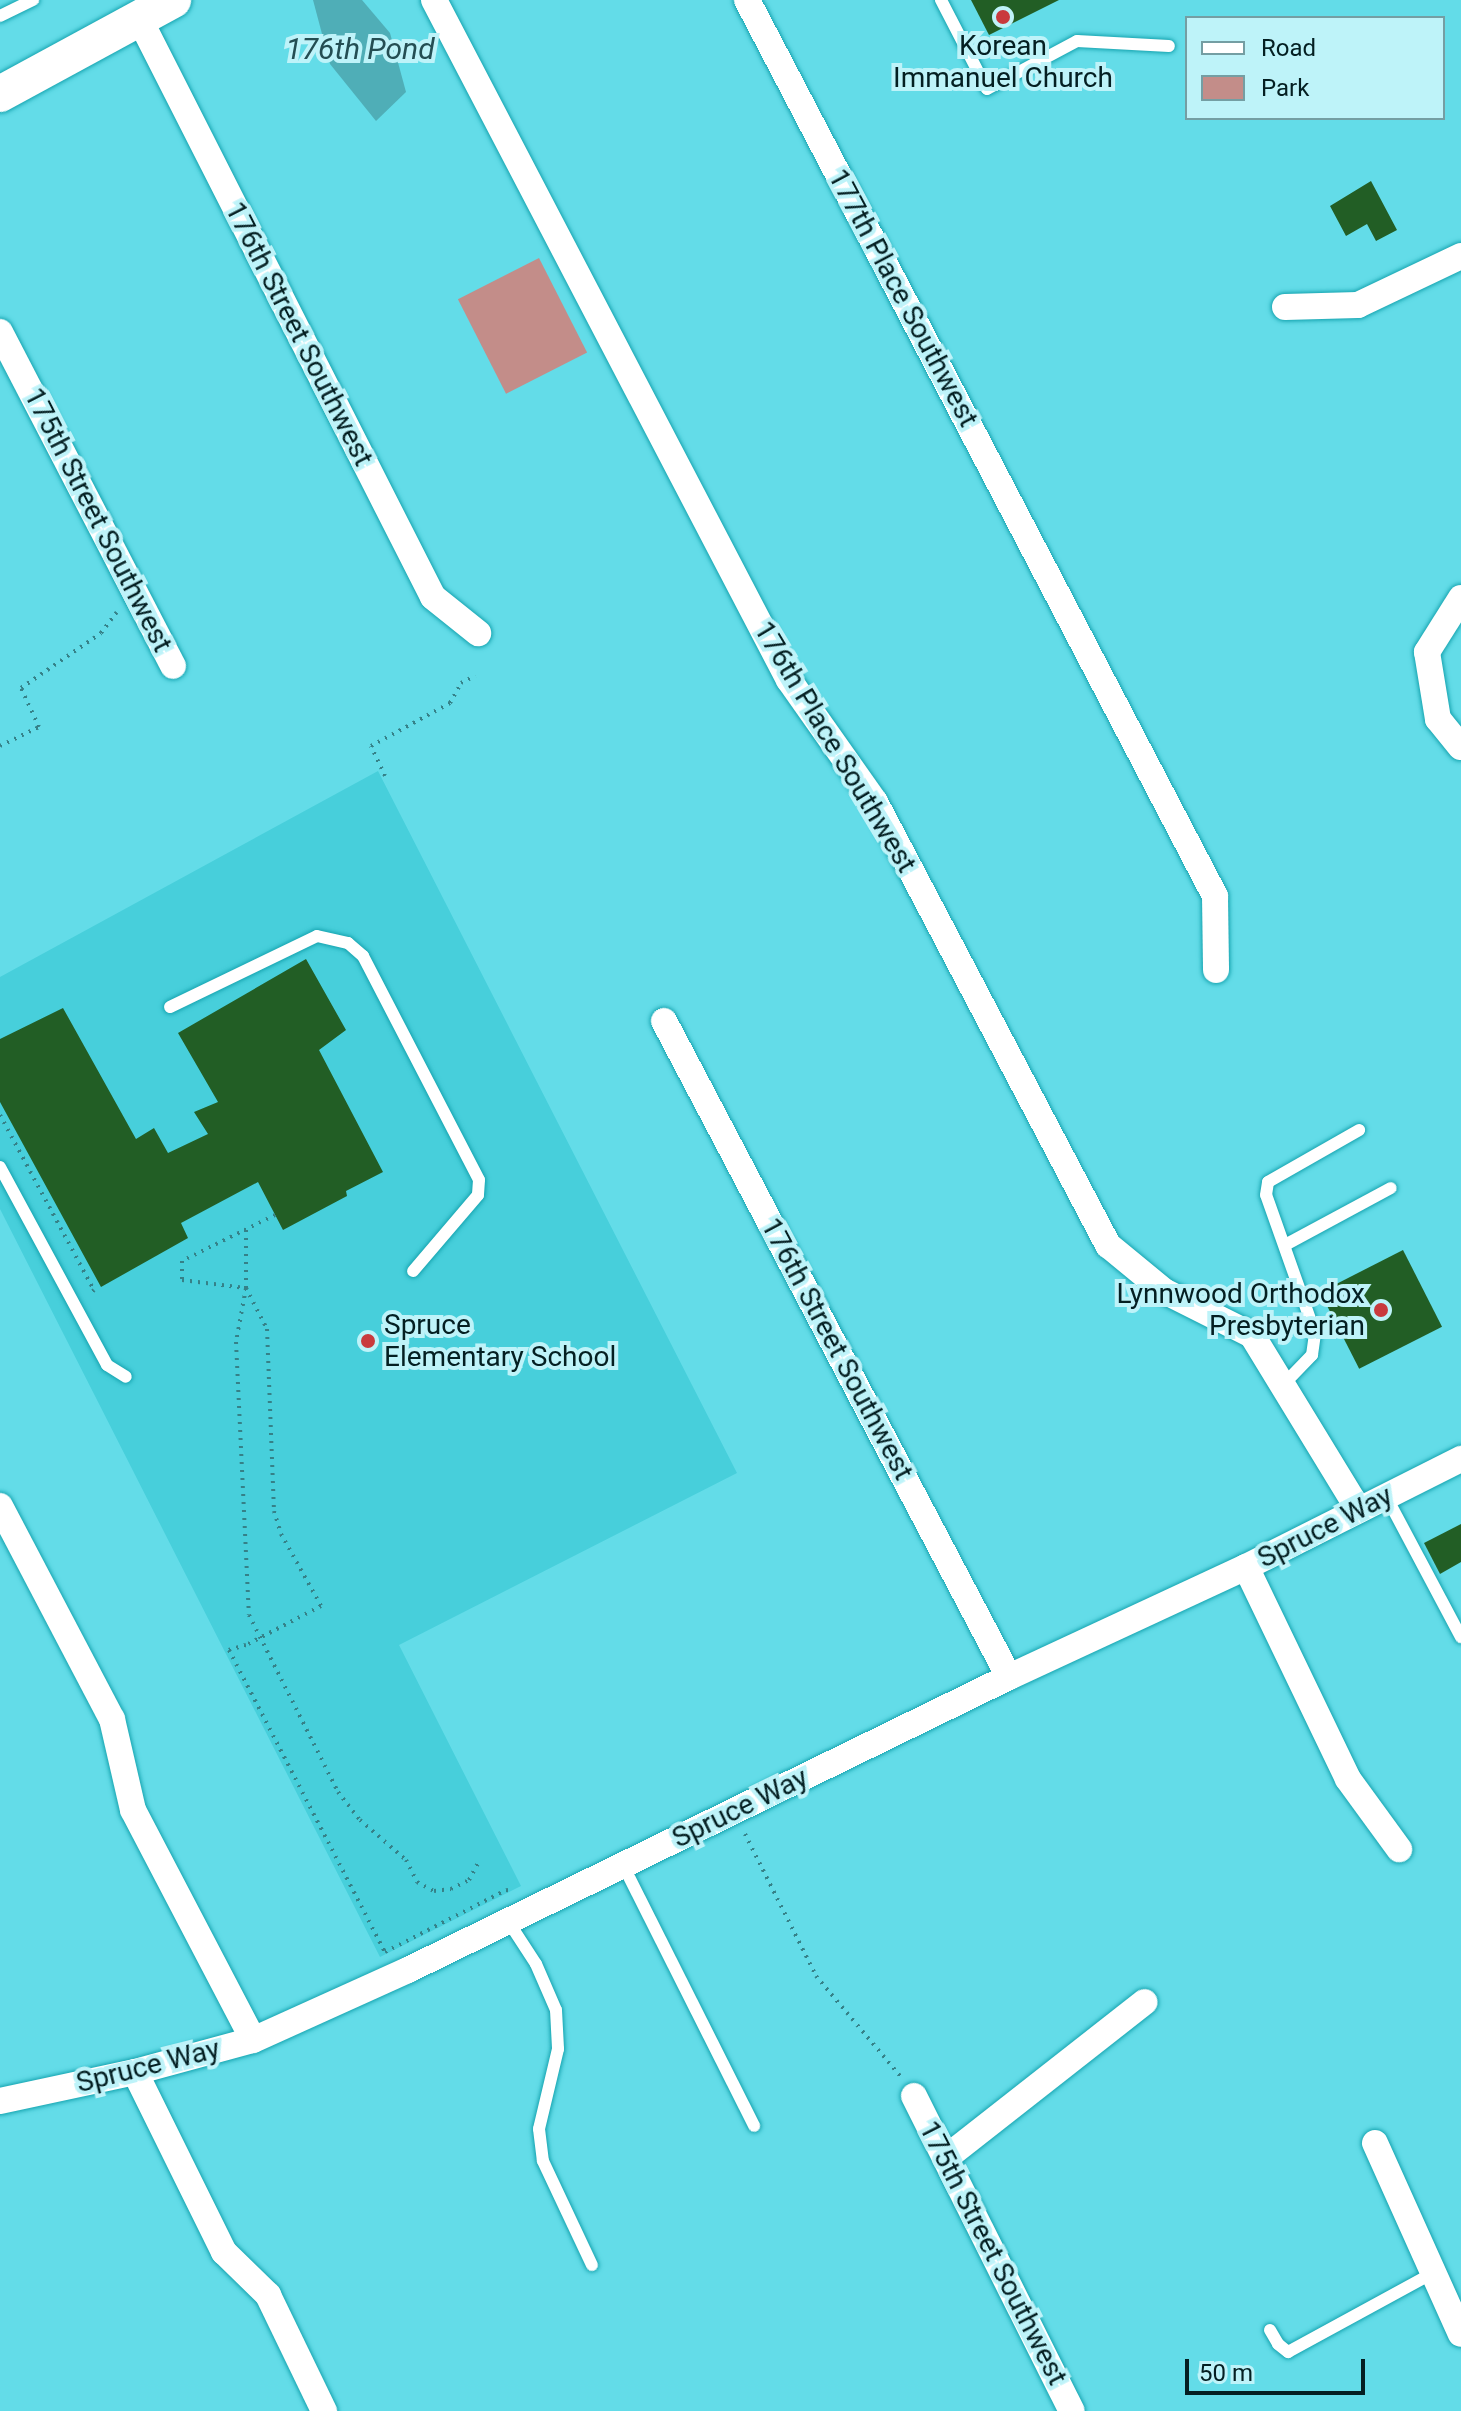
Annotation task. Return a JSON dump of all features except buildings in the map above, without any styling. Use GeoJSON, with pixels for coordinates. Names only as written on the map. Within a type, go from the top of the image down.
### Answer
{"type":"FeatureCollection","features":[{"type":"Feature","properties":{"kind":"main road"},"geometry":{"type":"LineString","coordinates":[[0,94],[159,6]]}},
{"type":"Feature","properties":{"kind":"street","name":"176th Place Southwest"},"geometry":{"type":"LineString","coordinates":[[434,0],[789,680],[875,802],[1108,1245],[1164,1291],[1252,1335],[1359,1510]]}},
{"type":"Feature","properties":{"kind":"street","name":"177th Place Southwest"},"geometry":{"type":"LineString","coordinates":[[747,0],[1215,896],[1216,970]]}},
{"type":"Feature","properties":{"kind":"street","name":"176th Street Southwest"},"geometry":{"type":"LineString","coordinates":[[159,6],[433,597],[478,633]]}},
{"type":"Feature","properties":{"kind":"street"},"geometry":{"type":"LineString","coordinates":[[1285,307],[1358,305],[1461,256]]}},
{"type":"Feature","properties":{"kind":"street","name":"175th Street Southwest"},"geometry":{"type":"LineString","coordinates":[[0,332],[173,666]]}},
{"type":"Feature","properties":{"kind":"street"},"geometry":{"type":"LineString","coordinates":[[1460,599],[1427,652],[1438,719],[1461,747]]}},
{"type":"Feature","properties":{"kind":"street","name":"176th Street Southwest"},"geometry":{"type":"LineString","coordinates":[[664,1021],[1009,1677]]}},
{"type":"Feature","properties":{"kind":"street","name":"Spruce Way"},"geometry":{"type":"LineString","coordinates":[[0,2101],[135,2072],[253,2040],[508,1921],[1009,1677],[1246,1567],[1461,1459]]}},
{"type":"Feature","properties":{"kind":"street"},"geometry":{"type":"LineString","coordinates":[[0,1506],[112,1719],[133,1810],[253,2040]]}},
{"type":"Feature","properties":{"kind":"street"},"geometry":{"type":"LineString","coordinates":[[1246,1567],[1348,1779],[1399,1849]]}},
{"type":"Feature","properties":{"kind":"street"},"geometry":{"type":"LineString","coordinates":[[947,2157],[1145,2002]]}},
{"type":"Feature","properties":{"kind":"street"},"geometry":{"type":"LineString","coordinates":[[135,2072],[224,2252],[268,2295],[324,2411]]}},
{"type":"Feature","properties":{"kind":"street","name":"175th Street Southwest"},"geometry":{"type":"LineString","coordinates":[[914,2096],[1072,2411]]}},
{"type":"Feature","properties":{"kind":"street"},"geometry":{"type":"LineString","coordinates":[[1375,2143],[1461,2334]]}},
{"type":"Feature","properties":{"kind":"lane"},"geometry":{"type":"LineString","coordinates":[[0,16],[33,0]]}},
{"type":"Feature","properties":{"kind":"lane"},"geometry":{"type":"LineString","coordinates":[[941,0],[987,89],[1077,41],[1169,46]]}},
{"type":"Feature","properties":{"kind":"lane"},"geometry":{"type":"LineString","coordinates":[[170,1007],[317,936],[348,943],[363,956],[479,1180],[478,1195],[413,1271]]}},
{"type":"Feature","properties":{"kind":"lane"},"geometry":{"type":"LineString","coordinates":[[1283,1385],[1303,1368],[1315,1344],[1312,1318],[1266,1195],[1268,1182],[1359,1130]]}},
{"type":"Feature","properties":{"kind":"lane"},"geometry":{"type":"LineString","coordinates":[[0,1167],[107,1365],[126,1377]]}},
{"type":"Feature","properties":{"kind":"lane"},"geometry":{"type":"LineString","coordinates":[[1285,1245],[1391,1188]]}},
{"type":"Feature","properties":{"kind":"lane"},"geometry":{"type":"LineString","coordinates":[[1386,1496],[1461,1637]]}},
{"type":"Feature","properties":{"kind":"lane"},"geometry":{"type":"LineString","coordinates":[[623,1865],[754,2126]]}},
{"type":"Feature","properties":{"kind":"lane"},"geometry":{"type":"LineString","coordinates":[[508,1921],[536,1964],[556,2010],[558,2049],[539,2129],[543,2161],[592,2265]]}},
{"type":"Feature","properties":{"kind":"lane"},"geometry":{"type":"LineString","coordinates":[[1270,2330],[1288,2352],[1433,2273]]}},
{"type":"Feature","properties":{"kind":"path"},"geometry":{"type":"LineString","coordinates":[[0,746],[39,727],[21,688],[101,633],[135,593]]}},
{"type":"Feature","properties":{"kind":"path"},"geometry":{"type":"LineString","coordinates":[[385,776],[371,746],[450,703],[461,683],[475,676]]}},
{"type":"Feature","properties":{"kind":"path"},"geometry":{"type":"LineString","coordinates":[[0,1115],[94,1290],[83,1302]]}},
{"type":"Feature","properties":{"kind":"path"},"geometry":{"type":"LineString","coordinates":[[246,1288],[182,1280],[182,1261],[275,1215]]}},
{"type":"Feature","properties":{"kind":"path"},"geometry":{"type":"LineString","coordinates":[[246,1230],[246,1288],[236,1342],[249,1615],[338,1792],[360,1820],[406,1860],[417,1882],[434,1891],[451,1889],[469,1880],[479,1861]]}},
{"type":"Feature","properties":{"kind":"path"},"geometry":{"type":"LineString","coordinates":[[246,1288],[267,1329],[274,1511],[281,1534],[321,1606],[261,1638],[229,1650],[385,1952],[397,1944]]}},
{"type":"Feature","properties":{"kind":"path"},"geometry":{"type":"LineString","coordinates":[[734,1811],[816,1976],[890,2059],[914,2096]]}},
{"type":"Feature","properties":{"kind":"shaded area","name":"Spruce Elementary School"},"geometry":{"type":"Polygon","coordinates":[[[378,771],[737,1473],[399,1645],[521,1886],[380,1957],[0,1209],[0,977],[378,771]]]}},
{"type":"Feature","properties":{"kind":"green space"},"geometry":{"type":"Polygon","coordinates":[[[539,258],[587,352],[506,394],[458,299],[539,258]]]}},
{"type":"Feature","properties":{"kind":"water","name":"176th Pond"},"geometry":{"type":"Polygon","coordinates":[[[313,0],[362,0],[390,33],[406,92],[376,121],[330,64],[313,0]]]}},
{"type":"Feature","properties":{"kind":"place","name":"Korean Immanuel Church"},"geometry":{"type":"Point","coordinates":[1003,17]}},
{"type":"Feature","properties":{"kind":"place","name":"Lynnwood Orthodox Presbyterian"},"geometry":{"type":"Point","coordinates":[1381,1310]}},
{"type":"Feature","properties":{"kind":"place","name":"Spruce Elementary School"},"geometry":{"type":"Point","coordinates":[368,1341]}}]}
